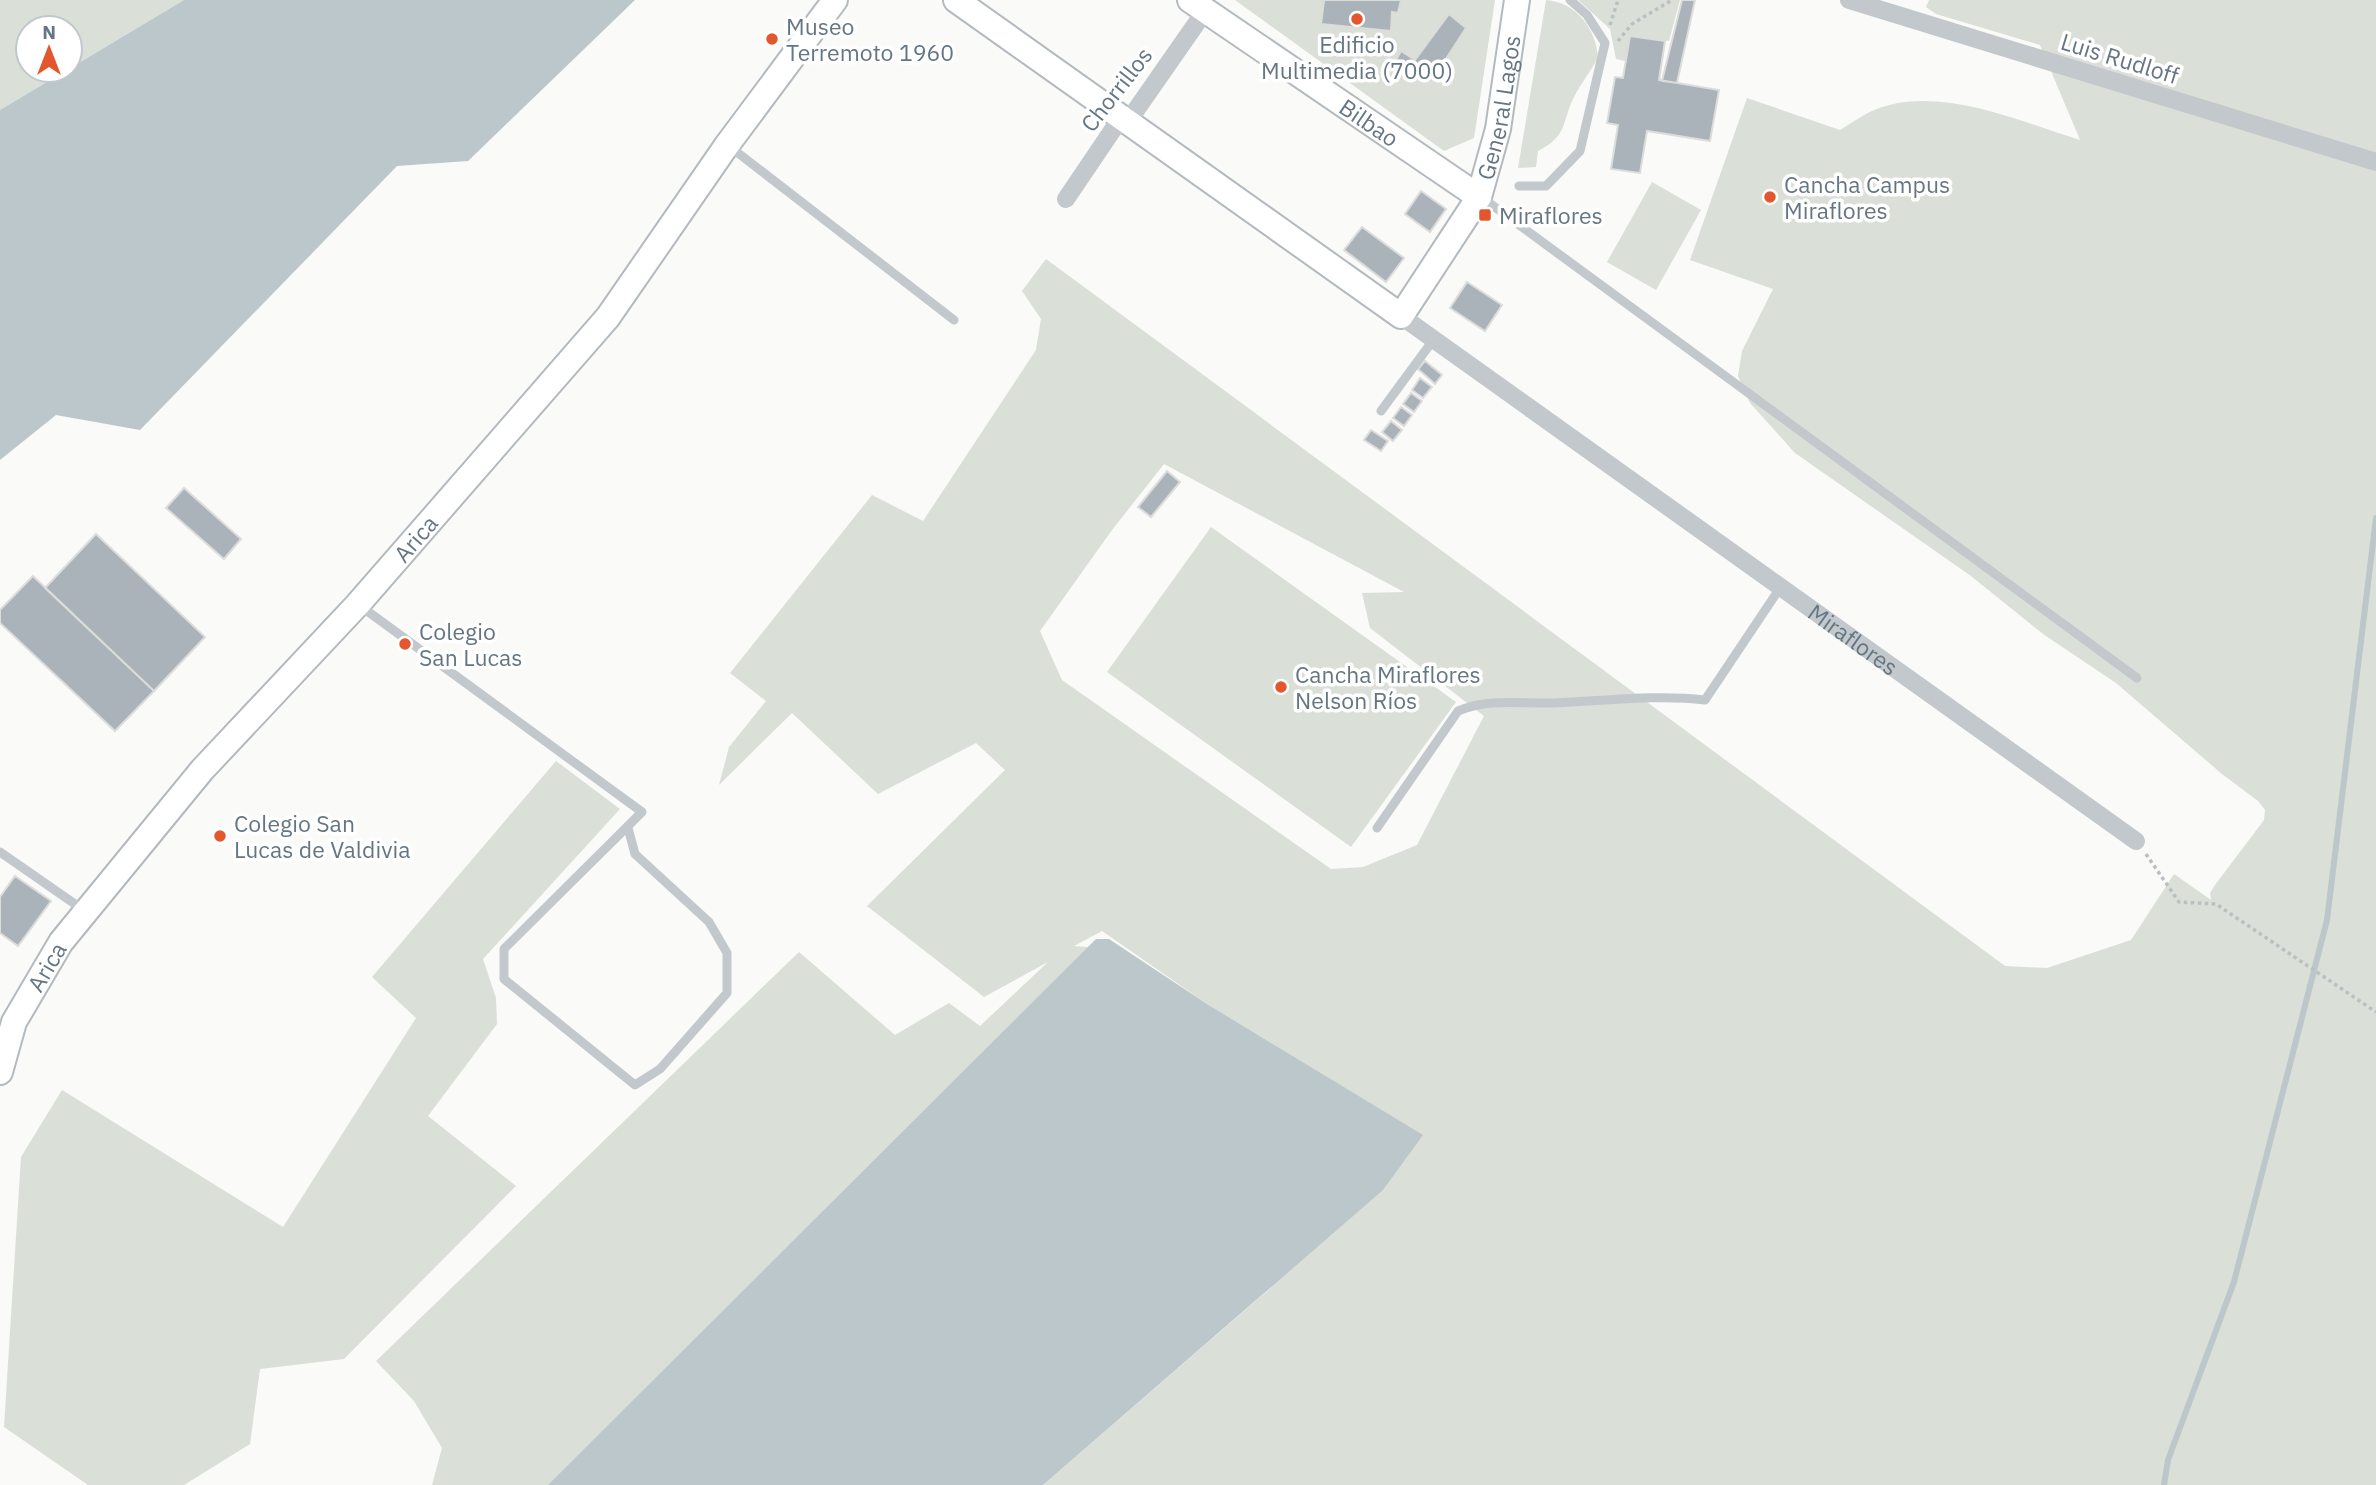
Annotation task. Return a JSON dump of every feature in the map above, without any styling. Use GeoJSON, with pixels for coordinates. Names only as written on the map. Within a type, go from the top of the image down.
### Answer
{"type":"FeatureCollection","features":[{"type":"Feature","properties":{"kind":"main road","name":"Arica"},"geometry":{"type":"LineString","coordinates":[[0,1072],[14,1022],[61,942],[85,911],[202,770],[358,604],[608,317],[727,145],[835,0]]}},
{"type":"Feature","properties":{"kind":"main road","name":"Miraflores"},"geometry":{"type":"LineString","coordinates":[[956,0],[1129,120],[1401,316]]}},
{"type":"Feature","properties":{"kind":"main road","name":"General Lagos"},"geometry":{"type":"LineString","coordinates":[[1401,316],[1479,197],[1498,129],[1517,0]]}},
{"type":"Feature","properties":{"kind":"main road","name":"Bilbao"},"geometry":{"type":"LineString","coordinates":[[1198,5],[1479,197]]}},
{"type":"Feature","properties":{"kind":"street","name":"Luis Rudloff"},"geometry":{"type":"LineString","coordinates":[[1849,0],[2376,162]]}},
{"type":"Feature","properties":{"kind":"street","name":"Chorrillos"},"geometry":{"type":"LineString","coordinates":[[1066,198],[1114,128],[1129,120],[1198,5]]}},
{"type":"Feature","properties":{"kind":"street","name":"Miraflores"},"geometry":{"type":"LineString","coordinates":[[1401,316],[2136,841]]}},
{"type":"Feature","properties":{"kind":"lane"},"geometry":{"type":"LineString","coordinates":[[1519,186],[1546,186],[1580,151],[1605,43],[1587,15],[1570,0]]}},
{"type":"Feature","properties":{"kind":"lane"},"geometry":{"type":"LineString","coordinates":[[727,145],[954,320]]}},
{"type":"Feature","properties":{"kind":"lane"},"geometry":{"type":"LineString","coordinates":[[1479,197],[1514,218],[2137,678]]}},
{"type":"Feature","properties":{"kind":"lane"},"geometry":{"type":"LineString","coordinates":[[1381,411],[1434,339]]}},
{"type":"Feature","properties":{"kind":"lane"},"geometry":{"type":"LineString","coordinates":[[1377,828],[1458,711],[1479,702],[1552,703],[1669,696],[1705,700],[1780,587]]}},
{"type":"Feature","properties":{"kind":"lane"},"geometry":{"type":"LineString","coordinates":[[358,604],[642,812],[504,948],[504,979],[635,1085],[660,1069],[727,993],[727,953],[709,922],[635,854],[628,828]]}},
{"type":"Feature","properties":{"kind":"lane"},"geometry":{"type":"LineString","coordinates":[[0,852],[85,911]]}},
{"type":"Feature","properties":{"kind":"path"},"geometry":{"type":"LineString","coordinates":[[1605,43],[1618,0]]}},
{"type":"Feature","properties":{"kind":"path"},"geometry":{"type":"LineString","coordinates":[[1603,59],[1632,24],[1672,0]]}},
{"type":"Feature","properties":{"kind":"path"},"geometry":{"type":"LineString","coordinates":[[2136,841],[2179,902],[2216,904],[2376,1012]]}},
{"type":"Feature","properties":{"kind":"shaded area"},"geometry":{"type":"Polygon","coordinates":[[[0,0],[184,0],[84,60],[84,14],[14,14],[14,84],[44,84],[0,110],[0,0]]]}},
{"type":"Feature","properties":{"kind":"shaded area"},"geometry":{"type":"Polygon","coordinates":[[[184,0],[635,0],[468,161],[397,166],[140,430],[56,415],[0,460],[0,110],[43,84],[84,84],[84,60],[184,0]]]}},
{"type":"Feature","properties":{"kind":"shaded area"},"geometry":{"type":"Polygon","coordinates":[[[1235,0],[1495,0],[1474,138],[1444,151],[1235,0]]]}},
{"type":"Feature","properties":{"kind":"shaded area"},"geometry":{"type":"Polygon","coordinates":[[[1546,0],[1566,6],[1582,19],[1589,27],[1598,57],[1573,99],[1559,135],[1538,151],[1536,167],[1518,168],[1546,0]]]}},
{"type":"Feature","properties":{"kind":"shaded area"},"geometry":{"type":"Polygon","coordinates":[[[1578,0],[1680,0],[1669,41],[1631,36],[1625,61],[1616,59],[1610,29],[1578,0]]]}},
{"type":"Feature","properties":{"kind":"shaded area"},"geometry":{"type":"Polygon","coordinates":[[[1929,0],[2376,0],[2376,1485],[1043,1485],[1274,1285],[1004,1485],[432,1485],[442,1448],[414,1401],[376,1361],[799,952],[895,1035],[949,1003],[980,1026],[1048,962],[984,997],[867,906],[1005,770],[976,743],[878,794],[792,713],[719,785],[729,747],[766,701],[730,673],[872,495],[923,521],[1036,350],[1041,319],[1022,291],[1046,259],[2005,966],[2047,968],[2131,940],[2174,874],[2211,900],[2210,893],[2215,885],[2264,820],[2265,810],[2258,801],[2222,774],[2116,683],[2043,634],[1971,576],[1795,453],[1750,403],[1738,376],[1742,351],[1773,289],[1690,260],[1747,98],[1840,130],[1872,111],[1897,103],[1949,103],[2004,115],[2080,140],[2040,45],[1936,14],[1926,7],[1929,0]],[[1164,464],[1112,530],[1040,631],[1062,680],[1331,869],[1363,867],[1417,845],[1484,716],[1370,628],[1362,593],[1404,592],[1164,464]],[[1102,931],[1074,946],[1099,948],[1422,1135],[1207,1004],[1102,931]]]}},
{"type":"Feature","properties":{"kind":"shaded area"},"geometry":{"type":"Polygon","coordinates":[[[1652,182],[1701,210],[1656,290],[1607,262],[1652,182]]]}},
{"type":"Feature","properties":{"kind":"shaded area","name":"Cancha Miraflores Nelson Ríos"},"geometry":{"type":"Polygon","coordinates":[[[1211,527],[1456,702],[1351,847],[1107,672],[1211,527]]]}},
{"type":"Feature","properties":{"kind":"shaded area"},"geometry":{"type":"Polygon","coordinates":[[[556,761],[620,809],[483,959],[496,998],[497,1024],[428,1116],[516,1186],[344,1359],[260,1369],[250,1444],[184,1485],[88,1485],[4,1427],[21,1157],[62,1090],[283,1227],[416,1018],[372,977],[556,761]]]}},
{"type":"Feature","properties":{"kind":"shaded area"},"geometry":{"type":"Polygon","coordinates":[[[1096,939],[1109,939],[1207,1004],[1423,1135],[1383,1190],[1043,1485],[548,1485],[1096,939]]]}},
{"type":"Feature","properties":{"kind":"building","name":"Edificio Multimedia (7000)"},"geometry":{"type":"Polygon","coordinates":[[[1321,0],[1401,0],[1398,13],[1392,12],[1391,31],[1321,24],[1324,1],[1321,0]]]}},
{"type":"Feature","properties":{"kind":"building"},"geometry":{"type":"Polygon","coordinates":[[[1682,0],[1695,0],[1677,83],[1662,81],[1682,0]]]}},
{"type":"Feature","properties":{"kind":"building"},"geometry":{"type":"Polygon","coordinates":[[[1449,14],[1466,28],[1431,82],[1396,60],[1401,51],[1415,60],[1449,14]]]}},
{"type":"Feature","properties":{"kind":"building"},"geometry":{"type":"Polygon","coordinates":[[[1630,36],[1665,41],[1659,80],[1719,90],[1710,141],[1647,131],[1640,173],[1611,169],[1618,125],[1607,123],[1615,77],[1623,78],[1630,36]]]}},
{"type":"Feature","properties":{"kind":"building"},"geometry":{"type":"Polygon","coordinates":[[[1421,191],[1446,209],[1430,232],[1405,214],[1421,191]]]}},
{"type":"Feature","properties":{"kind":"building"},"geometry":{"type":"Polygon","coordinates":[[[1362,227],[1404,258],[1386,282],[1344,250],[1362,227]]]}},
{"type":"Feature","properties":{"kind":"building"},"geometry":{"type":"Polygon","coordinates":[[[1467,282],[1502,305],[1485,331],[1450,308],[1467,282]]]}},
{"type":"Feature","properties":{"kind":"building"},"geometry":{"type":"Polygon","coordinates":[[[1425,361],[1442,375],[1435,384],[1418,369],[1425,361]]]}},
{"type":"Feature","properties":{"kind":"building"},"geometry":{"type":"Polygon","coordinates":[[[1420,378],[1432,387],[1423,398],[1412,390],[1420,378]]]}},
{"type":"Feature","properties":{"kind":"building"},"geometry":{"type":"Polygon","coordinates":[[[1411,393],[1422,401],[1414,412],[1403,404],[1411,393]]]}},
{"type":"Feature","properties":{"kind":"building"},"geometry":{"type":"Polygon","coordinates":[[[1401,407],[1412,415],[1404,426],[1393,418],[1401,407]]]}},
{"type":"Feature","properties":{"kind":"building"},"geometry":{"type":"Polygon","coordinates":[[[1391,421],[1402,430],[1393,441],[1382,432],[1391,421]]]}},
{"type":"Feature","properties":{"kind":"building"},"geometry":{"type":"Polygon","coordinates":[[[1371,430],[1388,441],[1381,451],[1364,440],[1371,430]]]}},
{"type":"Feature","properties":{"kind":"building"},"geometry":{"type":"Polygon","coordinates":[[[1167,471],[1180,482],[1151,517],[1138,507],[1167,471]]]}},
{"type":"Feature","properties":{"kind":"building"},"geometry":{"type":"Polygon","coordinates":[[[184,488],[241,539],[224,559],[166,508],[184,488]]]}},
{"type":"Feature","properties":{"kind":"building"},"geometry":{"type":"Polygon","coordinates":[[[96,534],[205,637],[154,691],[45,588],[96,534]]]}},
{"type":"Feature","properties":{"kind":"building"},"geometry":{"type":"Polygon","coordinates":[[[33,576],[154,691],[115,731],[0,623],[0,610],[33,576]]]}},
{"type":"Feature","properties":{"kind":"building"},"geometry":{"type":"Polygon","coordinates":[[[15,876],[51,901],[18,946],[0,933],[0,897],[15,876]]]}},
{"type":"Feature","properties":{"kind":"waterway"},"geometry":{"type":"LineString","coordinates":[[2164,1485],[2168,1460],[2234,1282],[2327,920],[2376,518]]}},
{"type":"Feature","properties":{"kind":"place","name":"Edificio Multimedia (7000)"},"geometry":{"type":"Point","coordinates":[1357,19]}},
{"type":"Feature","properties":{"kind":"place","name":"Museo Terremoto 1960"},"geometry":{"type":"Point","coordinates":[772,39]}},
{"type":"Feature","properties":{"kind":"place","name":"Cancha Campus Miraflores"},"geometry":{"type":"Point","coordinates":[1770,197]}},
{"type":"Feature","properties":{"kind":"place","name":"Miraflores"},"geometry":{"type":"Point","coordinates":[1485,215]}},
{"type":"Feature","properties":{"kind":"place","name":"Colegio San Lucas"},"geometry":{"type":"Point","coordinates":[405,644]}},
{"type":"Feature","properties":{"kind":"place","name":"Cancha Miraflores Nelson Ríos"},"geometry":{"type":"Point","coordinates":[1281,687]}},
{"type":"Feature","properties":{"kind":"place","name":"Colegio San Lucas de Valdivia"},"geometry":{"type":"Point","coordinates":[220,836]}}]}
